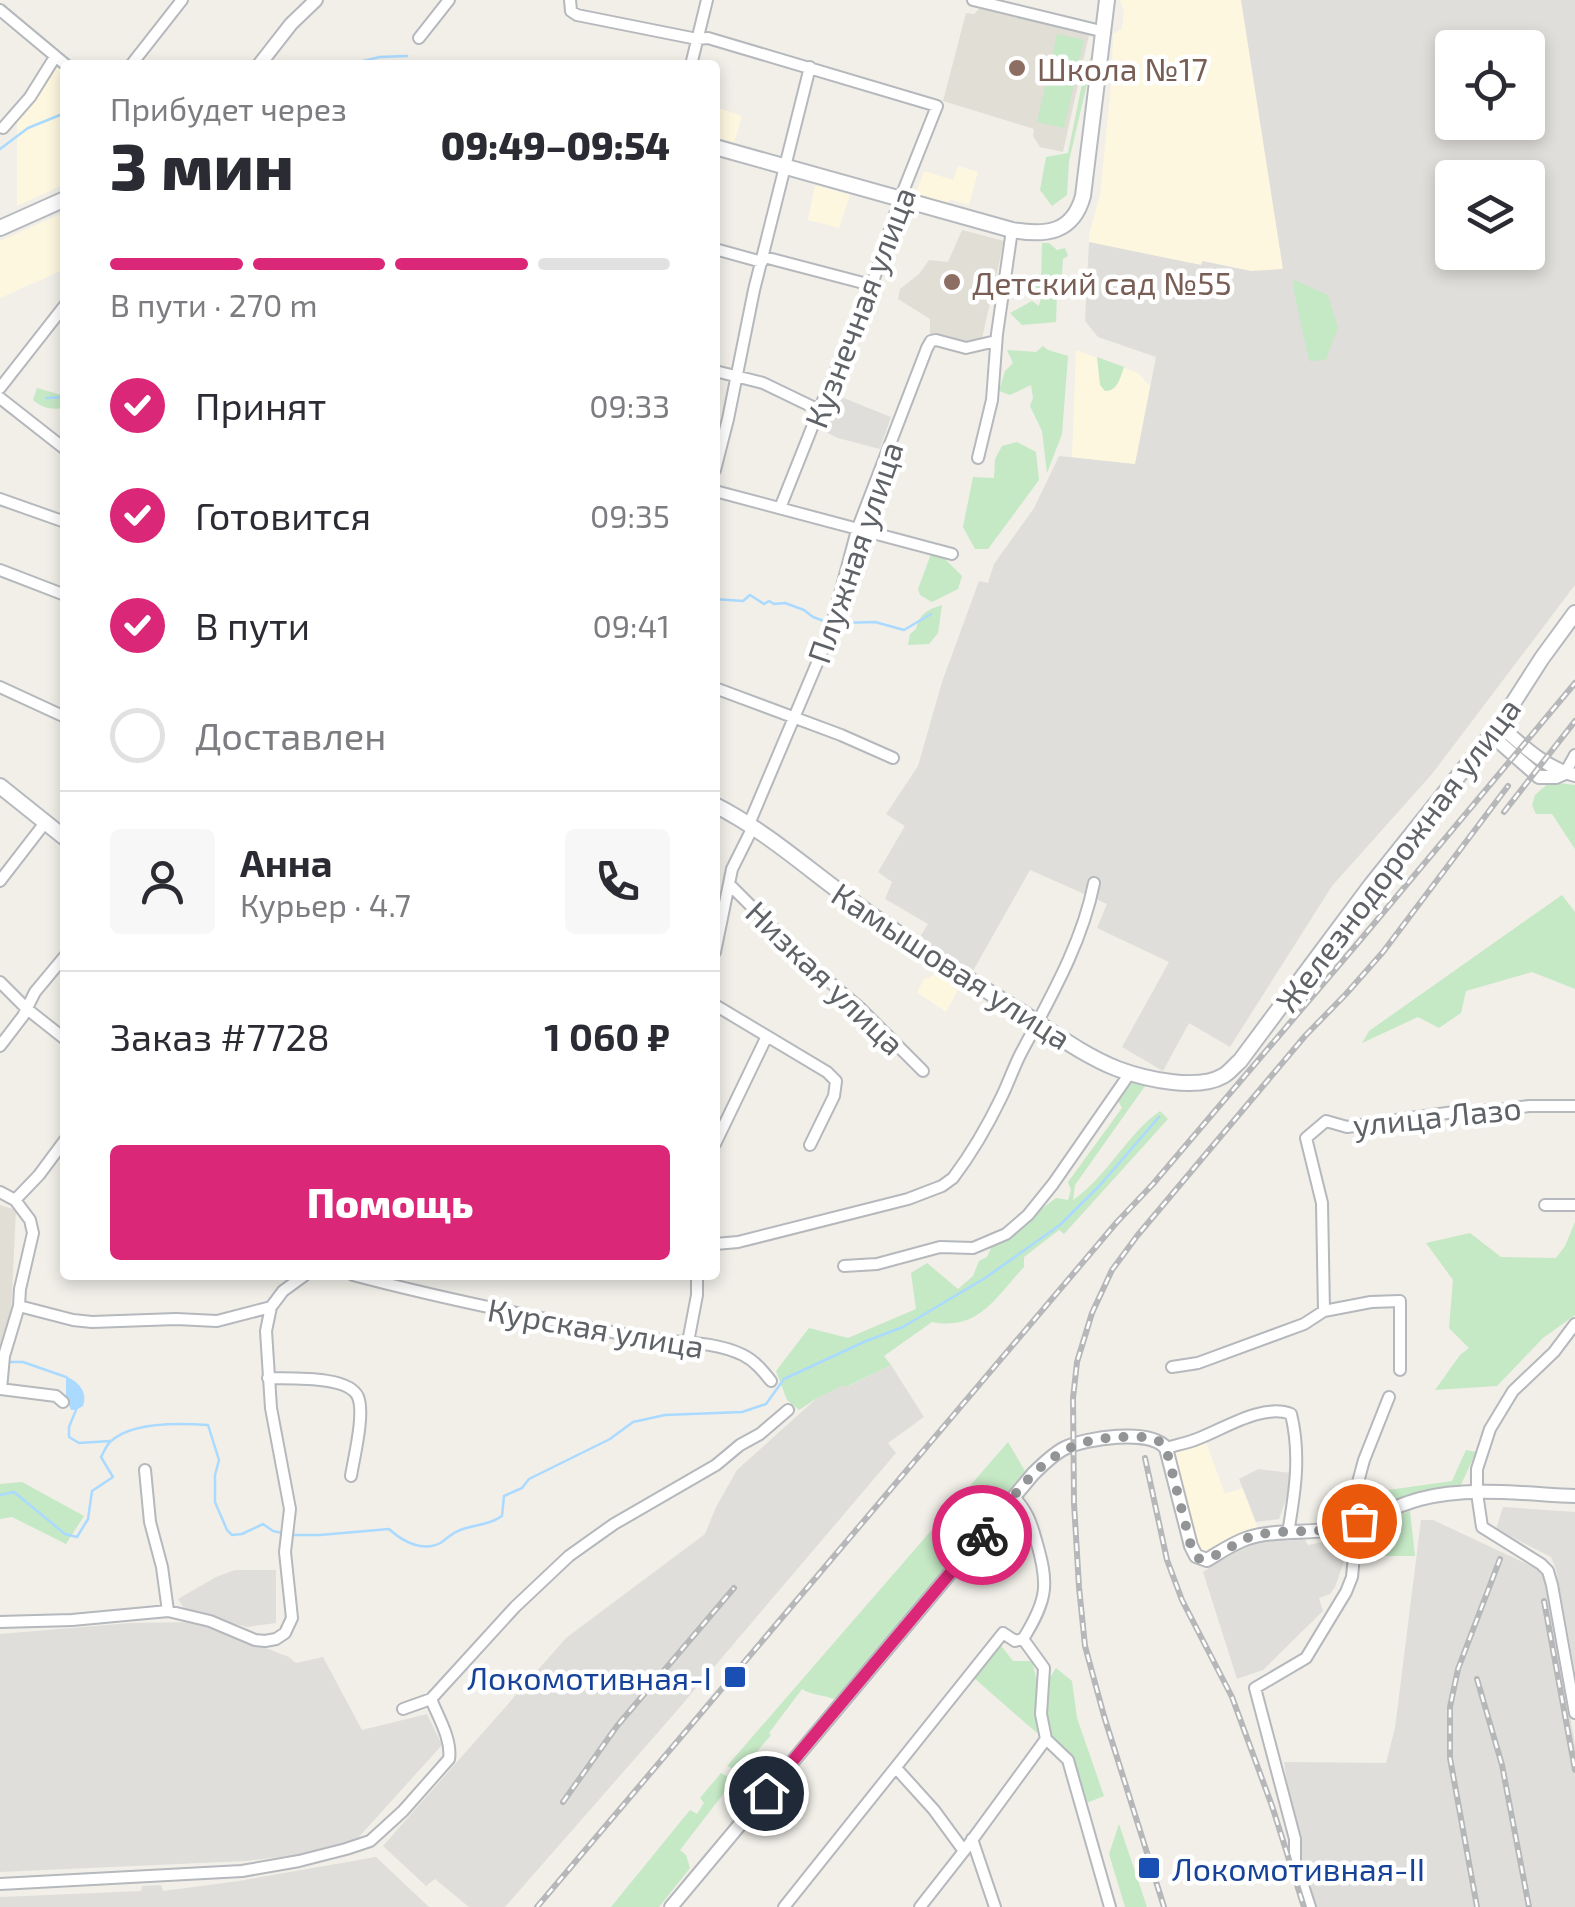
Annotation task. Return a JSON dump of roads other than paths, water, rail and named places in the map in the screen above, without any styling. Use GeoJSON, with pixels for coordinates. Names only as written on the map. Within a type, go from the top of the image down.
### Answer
{"type":"FeatureCollection","features":[{"type":"Feature","properties":{"kind":"main road"},"geometry":{"type":"LineString","coordinates":[[720,147],[1012,230],[1037,234],[1060,228],[1071,220],[1083,196],[1107,0]]}},
{"type":"Feature","properties":{"kind":"main road"},"geometry":{"type":"LineString","coordinates":[[0,228],[60,202]]}},
{"type":"Feature","properties":{"kind":"main road","name":"Железнодорожная улица"},"geometry":{"type":"LineString","coordinates":[[1207,1082],[1224,1076],[1240,1061],[1371,885],[1495,730],[1575,613]]}},
{"type":"Feature","properties":{"kind":"main road"},"geometry":{"type":"LineString","coordinates":[[0,786],[60,835]]}},
{"type":"Feature","properties":{"kind":"main road","name":"Камышовая улица"},"geometry":{"type":"LineString","coordinates":[[720,808],[751,826],[862,908],[1107,1064],[1130,1074],[1176,1082],[1207,1082]]}},
{"type":"Feature","properties":{"kind":"street"},"geometry":{"type":"LineString","coordinates":[[135,60],[182,0]]}},
{"type":"Feature","properties":{"kind":"street"},"geometry":{"type":"LineString","coordinates":[[419,38],[449,0]]}},
{"type":"Feature","properties":{"kind":"street"},"geometry":{"type":"LineString","coordinates":[[691,60],[708,0]]}},
{"type":"Feature","properties":{"kind":"street"},"geometry":{"type":"LineString","coordinates":[[973,0],[1105,32]]}},
{"type":"Feature","properties":{"kind":"street"},"geometry":{"type":"LineString","coordinates":[[263,60],[308,2]]}},
{"type":"Feature","properties":{"kind":"street"},"geometry":{"type":"LineString","coordinates":[[570,4],[578,15],[708,38],[810,67],[720,450]]}},
{"type":"Feature","properties":{"kind":"street"},"geometry":{"type":"LineString","coordinates":[[0,10],[60,60]]}},
{"type":"Feature","properties":{"kind":"street"},"geometry":{"type":"LineString","coordinates":[[3,128],[56,57]]}},
{"type":"Feature","properties":{"kind":"street","name":"Кузнечная улица"},"geometry":{"type":"LineString","coordinates":[[780,508],[869,294],[900,199],[937,106],[810,67]]}},
{"type":"Feature","properties":{"kind":"street"},"geometry":{"type":"LineString","coordinates":[[978,458],[992,400],[1012,230]]}},
{"type":"Feature","properties":{"kind":"street"},"geometry":{"type":"LineString","coordinates":[[720,250],[871,285]]}},
{"type":"Feature","properties":{"kind":"street"},"geometry":{"type":"LineString","coordinates":[[0,388],[60,312]]}},
{"type":"Feature","properties":{"kind":"street","name":"Плужная улица"},"geometry":{"type":"LineString","coordinates":[[720,926],[738,854],[829,634],[856,530],[931,341],[966,348],[996,341]]}},
{"type":"Feature","properties":{"kind":"street"},"geometry":{"type":"LineString","coordinates":[[720,371],[763,383],[819,410]]}},
{"type":"Feature","properties":{"kind":"street"},"geometry":{"type":"LineString","coordinates":[[0,398],[60,445]]}},
{"type":"Feature","properties":{"kind":"street"},"geometry":{"type":"LineString","coordinates":[[720,492],[952,554]]}},
{"type":"Feature","properties":{"kind":"street"},"geometry":{"type":"LineString","coordinates":[[0,499],[60,520]]}},
{"type":"Feature","properties":{"kind":"street"},"geometry":{"type":"LineString","coordinates":[[0,570],[60,593]]}},
{"type":"Feature","properties":{"kind":"street"},"geometry":{"type":"LineString","coordinates":[[0,687],[60,715]]}},
{"type":"Feature","properties":{"kind":"street"},"geometry":{"type":"LineString","coordinates":[[720,690],[893,758]]}},
{"type":"Feature","properties":{"kind":"street"},"geometry":{"type":"LineString","coordinates":[[1495,730],[1540,776],[1570,774],[1575,755]]}},
{"type":"Feature","properties":{"kind":"street"},"geometry":{"type":"LineString","coordinates":[[0,881],[44,824]]}},
{"type":"Feature","properties":{"kind":"street"},"geometry":{"type":"LineString","coordinates":[[720,1244],[874,1208],[942,1186],[953,1178],[999,1102],[1038,1023],[1076,941],[1094,883]]}},
{"type":"Feature","properties":{"kind":"street","name":"Низкая улица"},"geometry":{"type":"LineString","coordinates":[[728,884],[922,1071]]}},
{"type":"Feature","properties":{"kind":"street"},"geometry":{"type":"LineString","coordinates":[[0,1046],[60,962]]}},
{"type":"Feature","properties":{"kind":"street"},"geometry":{"type":"LineString","coordinates":[[0,982],[60,1035]]}},
{"type":"Feature","properties":{"kind":"street"},"geometry":{"type":"LineString","coordinates":[[720,1008],[836,1081],[834,1096],[810,1145]]}},
{"type":"Feature","properties":{"kind":"street"},"geometry":{"type":"LineString","coordinates":[[752,1028],[760,1048]]}},
{"type":"Feature","properties":{"kind":"street"},"geometry":{"type":"LineString","coordinates":[[720,1133],[767,1036]]}},
{"type":"Feature","properties":{"kind":"street"},"geometry":{"type":"LineString","coordinates":[[844,1266],[877,1264],[940,1246],[973,1248],[1006,1234],[1054,1184],[1130,1074]]}},
{"type":"Feature","properties":{"kind":"street","name":"улица Лазо"},"geometry":{"type":"LineString","coordinates":[[1324,1311],[1322,1203],[1306,1138],[1326,1121],[1346,1127],[1454,1112],[1575,1106]]}},
{"type":"Feature","properties":{"kind":"street"},"geometry":{"type":"LineString","coordinates":[[15,1200],[60,1146]]}},
{"type":"Feature","properties":{"kind":"street"},"geometry":{"type":"LineString","coordinates":[[0,1192],[15,1200],[32,1227],[0,1388],[56,1396],[63,1402]]}},
{"type":"Feature","properties":{"kind":"street"},"geometry":{"type":"LineString","coordinates":[[1545,1206],[1575,1205]]}},
{"type":"Feature","properties":{"kind":"street"},"geometry":{"type":"LineString","coordinates":[[0,1622],[168,1611],[210,1621],[255,1640],[276,1639],[285,1633],[292,1618],[285,1552],[290,1509],[275,1434],[266,1331],[271,1307],[298,1280]]}},
{"type":"Feature","properties":{"kind":"street","name":"Курская улица"},"geometry":{"type":"LineString","coordinates":[[374,1280],[477,1306],[740,1354],[755,1363],[771,1382]]}},
{"type":"Feature","properties":{"kind":"street"},"geometry":{"type":"LineString","coordinates":[[688,1342],[697,1280]]}},
{"type":"Feature","properties":{"kind":"street"},"geometry":{"type":"LineString","coordinates":[[1172,1367],[1198,1364],[1304,1324],[1324,1311],[1400,1300],[1400,1370]]}},
{"type":"Feature","properties":{"kind":"street"},"geometry":{"type":"LineString","coordinates":[[19,1306],[72,1320],[109,1323],[217,1321],[271,1307]]}},
{"type":"Feature","properties":{"kind":"street"},"geometry":{"type":"LineString","coordinates":[[1575,1324],[1554,1352],[1512,1391],[1490,1429],[1477,1469],[1482,1528],[1548,1571],[1575,1713]]}},
{"type":"Feature","properties":{"kind":"street"},"geometry":{"type":"LineString","coordinates":[[268,1378],[331,1381],[356,1392],[359,1414],[351,1476]]}},
{"type":"Feature","properties":{"kind":"street"},"geometry":{"type":"LineString","coordinates":[[1310,1907],[1255,1688],[1306,1658],[1346,1592],[1352,1577],[1355,1546],[1354,1496],[1389,1397]]}},
{"type":"Feature","properties":{"kind":"street"},"geometry":{"type":"LineString","coordinates":[[403,1709],[431,1699],[569,1556],[614,1524],[716,1465],[788,1410]]}},
{"type":"Feature","properties":{"kind":"street"},"geometry":{"type":"LineString","coordinates":[[1166,1448],[1256,1415],[1282,1410],[1290,1414],[1297,1483],[1288,1532]]}},
{"type":"Feature","properties":{"kind":"street"},"geometry":{"type":"LineString","coordinates":[[671,1907],[1038,1469],[1066,1448],[1116,1437],[1156,1439],[1166,1448],[1191,1546],[1196,1556],[1207,1560],[1250,1537],[1311,1533],[1353,1524],[1422,1498],[1477,1493],[1575,1496]]}},
{"type":"Feature","properties":{"kind":"street"},"geometry":{"type":"LineString","coordinates":[[144,1470],[168,1611]]}},
{"type":"Feature","properties":{"kind":"street"},"geometry":{"type":"LineString","coordinates":[[784,1907],[1003,1634],[1015,1641],[1022,1640],[1033,1623],[1044,1595],[1046,1572],[1028,1512],[1014,1497]]}},
{"type":"Feature","properties":{"kind":"street"},"geometry":{"type":"LineString","coordinates":[[1022,1640],[1044,1668],[1041,1714],[1046,1739],[1068,1760],[1110,1907]]}},
{"type":"Feature","properties":{"kind":"street"},"geometry":{"type":"LineString","coordinates":[[0,1884],[242,1870],[299,1861],[370,1841],[449,1758],[449,1743],[431,1699]]}},
{"type":"Feature","properties":{"kind":"street"},"geometry":{"type":"LineString","coordinates":[[920,1907],[1046,1739]]}},
{"type":"Feature","properties":{"kind":"street"},"geometry":{"type":"LineString","coordinates":[[896,1768],[964,1851]]}},
{"type":"Feature","properties":{"kind":"street"},"geometry":{"type":"LineString","coordinates":[[972,1839],[995,1907]]}},
{"type":"Feature","properties":{"kind":"water"},"geometry":{"type":"Polygon","coordinates":[[[66,1376],[83,1391],[83,1406],[76,1410],[71,1410],[66,1398],[66,1376]]]}},
{"type":"Feature","properties":{"kind":"waterway"},"geometry":{"type":"LineString","coordinates":[[367,60],[407,56]]}},
{"type":"Feature","properties":{"kind":"waterway"},"geometry":{"type":"LineString","coordinates":[[0,149],[28,128],[60,115]]}},
{"type":"Feature","properties":{"kind":"waterway"},"geometry":{"type":"LineString","coordinates":[[46,398],[60,397]]}},
{"type":"Feature","properties":{"kind":"waterway"},"geometry":{"type":"LineString","coordinates":[[720,599],[743,601],[750,595],[764,604],[785,603],[824,621]]}},
{"type":"Feature","properties":{"kind":"waterway"},"geometry":{"type":"LineString","coordinates":[[840,623],[875,622],[904,630],[931,614]]}},
{"type":"Feature","properties":{"kind":"waterway"},"geometry":{"type":"LineString","coordinates":[[290,1535],[389,1529],[414,1545],[435,1545],[460,1530],[502,1516],[504,1496],[522,1488],[529,1479],[610,1439],[633,1422],[665,1415],[742,1412],[766,1404],[784,1379],[903,1327],[985,1278],[1060,1225],[1159,1117]]}},
{"type":"Feature","properties":{"kind":"waterway"},"geometry":{"type":"LineString","coordinates":[[6,1362],[23,1362],[66,1377]]}},
{"type":"Feature","properties":{"kind":"waterway"},"geometry":{"type":"LineString","coordinates":[[76,1410],[69,1437],[79,1443],[110,1441]]}},
{"type":"Feature","properties":{"kind":"waterway"},"geometry":{"type":"LineString","coordinates":[[0,1495],[14,1492],[65,1534],[77,1537],[88,1519],[92,1491],[113,1477],[101,1457],[110,1442],[143,1427],[208,1425],[219,1460],[215,1502],[227,1530],[232,1535],[242,1534],[263,1524],[282,1533]]}},
{"type":"Feature","properties":{"kind":"railway"},"geometry":{"type":"LineString","coordinates":[[537,1907],[1575,683]]}},
{"type":"Feature","properties":{"kind":"railway"},"geometry":{"type":"LineString","coordinates":[[1504,812],[1575,721]]}},
{"type":"Feature","properties":{"kind":"railway"},"geometry":{"type":"LineString","coordinates":[[1164,1907],[1085,1646],[1074,1503],[1073,1398],[1077,1362],[1092,1313],[1112,1270],[1137,1236],[1305,1036],[1383,952],[1508,786]]}},
{"type":"Feature","properties":{"kind":"railway"},"geometry":{"type":"LineString","coordinates":[[1145,1458],[1167,1560],[1182,1600],[1232,1697],[1304,1907]]}},
{"type":"Feature","properties":{"kind":"railway"},"geometry":{"type":"LineString","coordinates":[[1477,1907],[1450,1758],[1450,1707],[1458,1669],[1500,1559]]}},
{"type":"Feature","properties":{"kind":"railway"},"geometry":{"type":"LineString","coordinates":[[563,1802],[617,1726],[734,1588]]}},
{"type":"Feature","properties":{"kind":"railway"},"geometry":{"type":"LineString","coordinates":[[1544,1601],[1575,1770]]}},
{"type":"Feature","properties":{"kind":"railway"},"geometry":{"type":"LineString","coordinates":[[1477,1679],[1502,1765],[1529,1907]]}},
{"type":"Feature","properties":{"kind":"place","name":"Школа №17"},"geometry":{"type":"Point","coordinates":[1017,68]}},
{"type":"Feature","properties":{"kind":"place","name":"Детский сад №55"},"geometry":{"type":"Point","coordinates":[952,282]}},
{"type":"Feature","properties":{"kind":"place","name":"Локомотивная-I"},"geometry":{"type":"Point","coordinates":[735,1677]}},
{"type":"Feature","properties":{"kind":"place","name":"Локомотивная-II"},"geometry":{"type":"Point","coordinates":[1149,1868]}}]}
